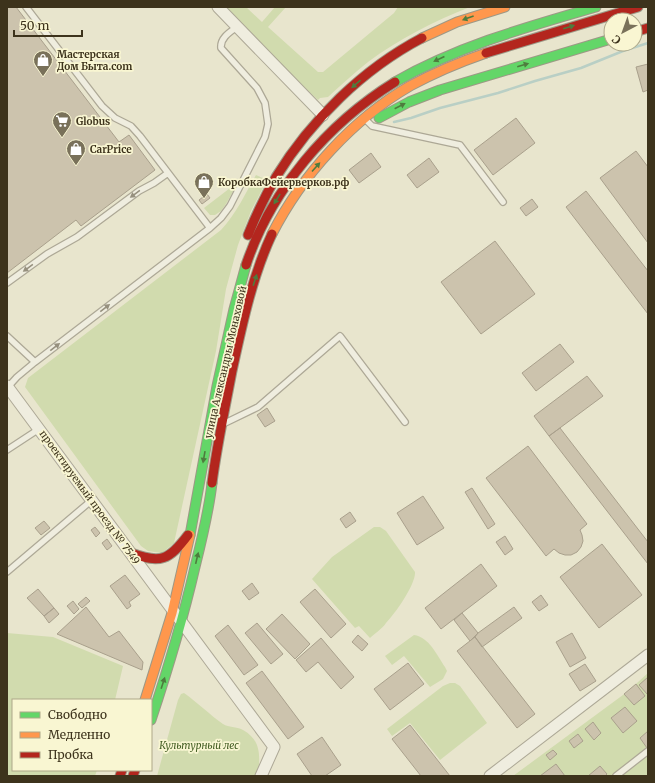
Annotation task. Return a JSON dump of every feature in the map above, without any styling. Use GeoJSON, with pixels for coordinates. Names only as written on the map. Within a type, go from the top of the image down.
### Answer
{"type":"FeatureCollection","features":[{"type":"Feature","properties":{"kind":"main road"},"geometry":{"type":"LineString","coordinates":[[235,307],[238,275],[243,248],[255,216],[285,163],[323,115],[367,74],[413,43],[462,21],[505,7]]}},
{"type":"Feature","properties":{"kind":"main road","name":"улица Александры Монаховой"},"geometry":{"type":"LineString","coordinates":[[146,699],[161,652],[185,560],[211,416],[241,281],[259,232],[280,194],[306,160],[343,123],[364,104],[387,87],[417,70],[470,46],[596,7]]}},
{"type":"Feature","properties":{"kind":"main road","name":"улица Александры Монаховой"},"geometry":{"type":"LineString","coordinates":[[152,717],[172,656],[196,562],[210,497],[214,462],[221,425],[246,311],[263,256],[274,231],[292,198],[315,168],[332,150],[393,97],[422,80],[474,57],[638,7]]}},
{"type":"Feature","properties":{"kind":"main road"},"geometry":{"type":"LineString","coordinates":[[367,121],[401,105],[457,83],[603,41]]}},
{"type":"Feature","properties":{"kind":"main road"},"geometry":{"type":"LineString","coordinates":[[131,553],[158,560],[165,558],[178,549],[190,533]]}},
{"type":"Feature","properties":{"kind":"street"},"geometry":{"type":"LineString","coordinates":[[218,7],[323,115]]}},
{"type":"Feature","properties":{"kind":"street","name":"проектируемый проезд № 7549"},"geometry":{"type":"LineString","coordinates":[[8,387],[93,500],[274,747],[261,776]]}},
{"type":"Feature","properties":{"kind":"street"},"geometry":{"type":"LineString","coordinates":[[490,776],[648,655]]}},
{"type":"Feature","properties":{"kind":"lane"},"geometry":{"type":"LineString","coordinates":[[26,7],[102,106],[115,118],[131,126],[210,228]]}},
{"type":"Feature","properties":{"kind":"lane"},"geometry":{"type":"LineString","coordinates":[[8,387],[17,377],[36,362],[210,228],[221,218],[233,200],[265,137],[268,124],[265,103],[257,88],[221,48],[221,42],[223,39],[237,27]]}},
{"type":"Feature","properties":{"kind":"lane"},"geometry":{"type":"LineString","coordinates":[[367,121],[372,126],[385,130],[460,145],[503,202]]}},
{"type":"Feature","properties":{"kind":"lane"},"geometry":{"type":"LineString","coordinates":[[7,283],[43,257],[77,237],[139,190],[154,183],[168,173]]}},
{"type":"Feature","properties":{"kind":"lane"},"geometry":{"type":"LineString","coordinates":[[7,336],[36,362]]}},
{"type":"Feature","properties":{"kind":"lane"},"geometry":{"type":"LineString","coordinates":[[221,425],[258,407],[340,336],[405,422]]}},
{"type":"Feature","properties":{"kind":"lane"},"geometry":{"type":"LineString","coordinates":[[7,450],[39,429]]}},
{"type":"Feature","properties":{"kind":"lane"},"geometry":{"type":"LineString","coordinates":[[7,572],[93,500]]}},
{"type":"Feature","properties":{"kind":"lane"},"geometry":{"type":"LineString","coordinates":[[616,776],[648,751]]}},
{"type":"Feature","properties":{"kind":"green space"},"geometry":{"type":"Polygon","coordinates":[[[224,7],[246,7],[262,22],[275,7],[286,7],[268,27],[318,72],[323,72],[394,13],[398,7],[470,7],[430,24],[404,38],[363,66],[328,97],[320,98],[318,100],[294,78],[224,7]]]}},
{"type":"Feature","properties":{"kind":"green space"},"geometry":{"type":"Polygon","coordinates":[[[256,175],[267,180],[251,211],[238,245],[226,289],[216,351],[174,543],[162,553],[148,551],[141,546],[25,387],[28,378],[221,230],[236,211],[256,175]]]}},
{"type":"Feature","properties":{"kind":"green space"},"geometry":{"type":"Polygon","coordinates":[[[234,185],[236,186],[221,211],[215,215],[210,215],[204,208],[234,185]]]}},
{"type":"Feature","properties":{"kind":"green space"},"geometry":{"type":"Polygon","coordinates":[[[374,527],[380,527],[386,531],[415,572],[409,591],[399,606],[384,625],[370,638],[359,626],[355,628],[312,579],[332,557],[374,527]]]}},
{"type":"Feature","properties":{"kind":"green space"},"geometry":{"type":"Polygon","coordinates":[[[7,633],[53,637],[123,666],[115,699],[12,699],[12,771],[97,771],[95,776],[7,776],[7,633]]]}},
{"type":"Feature","properties":{"kind":"green space"},"geometry":{"type":"Polygon","coordinates":[[[414,635],[419,636],[428,643],[436,652],[447,671],[443,679],[430,687],[404,656],[392,665],[385,656],[414,635]]]}},
{"type":"Feature","properties":{"kind":"green space"},"geometry":{"type":"Polygon","coordinates":[[[648,673],[648,776],[513,776],[627,692],[648,673]]]}},
{"type":"Feature","properties":{"kind":"green space"},"geometry":{"type":"Polygon","coordinates":[[[450,683],[455,683],[460,686],[487,723],[440,760],[410,723],[392,736],[387,729],[443,686],[450,683]]]}},
{"type":"Feature","properties":{"kind":"green space","name":"Культурный лес"},"geometry":{"type":"Polygon","coordinates":[[[184,693],[223,724],[240,729],[252,737],[257,744],[259,753],[259,768],[257,776],[157,776],[178,700],[181,694],[184,693]]]}},
{"type":"Feature","properties":{"kind":"building","name":"Globus"},"geometry":{"type":"Polygon","coordinates":[[[7,7],[16,7],[119,142],[129,135],[155,170],[81,226],[76,220],[7,273],[7,7]]]}},
{"type":"Feature","properties":{"kind":"building"},"geometry":{"type":"Polygon","coordinates":[[[648,64],[648,90],[643,92],[636,67],[648,64]]]}},
{"type":"Feature","properties":{"kind":"building"},"geometry":{"type":"Polygon","coordinates":[[[516,118],[535,143],[493,175],[474,150],[516,118]]]}},
{"type":"Feature","properties":{"kind":"building"},"geometry":{"type":"Polygon","coordinates":[[[636,151],[648,167],[648,243],[600,178],[636,151]]]}},
{"type":"Feature","properties":{"kind":"building"},"geometry":{"type":"Polygon","coordinates":[[[371,153],[381,167],[359,183],[349,170],[371,153]]]}},
{"type":"Feature","properties":{"kind":"building"},"geometry":{"type":"Polygon","coordinates":[[[429,158],[439,172],[417,188],[407,175],[429,158]]]}},
{"type":"Feature","properties":{"kind":"building"},"geometry":{"type":"Polygon","coordinates":[[[586,191],[648,271],[648,314],[566,207],[586,191]]]}},
{"type":"Feature","properties":{"kind":"building","name":"КоробкаФейерверков.рф"},"geometry":{"type":"Polygon","coordinates":[[[207,194],[210,198],[202,204],[199,200],[207,194]]]}},
{"type":"Feature","properties":{"kind":"building"},"geometry":{"type":"Polygon","coordinates":[[[532,199],[538,207],[526,216],[520,208],[532,199]]]}},
{"type":"Feature","properties":{"kind":"building"},"geometry":{"type":"Polygon","coordinates":[[[495,241],[535,294],[481,334],[441,282],[495,241]]]}},
{"type":"Feature","properties":{"kind":"building"},"geometry":{"type":"Polygon","coordinates":[[[560,344],[574,362],[536,391],[522,373],[560,344]]]}},
{"type":"Feature","properties":{"kind":"building"},"geometry":{"type":"Polygon","coordinates":[[[587,376],[603,396],[549,436],[534,416],[587,376]]]}},
{"type":"Feature","properties":{"kind":"building"},"geometry":{"type":"Polygon","coordinates":[[[267,408],[275,421],[265,427],[257,415],[267,408]]]}},
{"type":"Feature","properties":{"kind":"building"},"geometry":{"type":"Polygon","coordinates":[[[560,428],[648,542],[648,564],[549,436],[560,428]]]}},
{"type":"Feature","properties":{"kind":"building"},"geometry":{"type":"Polygon","coordinates":[[[528,446],[587,524],[580,530],[583,541],[581,547],[577,552],[571,555],[559,553],[554,549],[546,556],[486,478],[528,446]]]}},
{"type":"Feature","properties":{"kind":"building"},"geometry":{"type":"Polygon","coordinates":[[[472,488],[495,524],[488,529],[465,492],[472,488]]]}},
{"type":"Feature","properties":{"kind":"building"},"geometry":{"type":"Polygon","coordinates":[[[423,496],[444,528],[417,545],[397,513],[423,496]]]}},
{"type":"Feature","properties":{"kind":"building"},"geometry":{"type":"Polygon","coordinates":[[[350,512],[356,521],[346,528],[340,519],[350,512]]]}},
{"type":"Feature","properties":{"kind":"building"},"geometry":{"type":"Polygon","coordinates":[[[44,521],[50,528],[41,535],[35,528],[44,521]]]}},
{"type":"Feature","properties":{"kind":"building"},"geometry":{"type":"Polygon","coordinates":[[[95,527],[100,533],[96,537],[91,530],[95,527]]]}},
{"type":"Feature","properties":{"kind":"building"},"geometry":{"type":"Polygon","coordinates":[[[505,536],[513,549],[505,555],[496,542],[505,536]]]}},
{"type":"Feature","properties":{"kind":"building"},"geometry":{"type":"Polygon","coordinates":[[[107,539],[112,546],[107,550],[102,543],[107,539]]]}},
{"type":"Feature","properties":{"kind":"building"},"geometry":{"type":"Polygon","coordinates":[[[602,544],[642,595],[599,628],[560,577],[602,544]]]}},
{"type":"Feature","properties":{"kind":"building"},"geometry":{"type":"Polygon","coordinates":[[[481,564],[497,586],[441,629],[425,608],[481,564]]]}},
{"type":"Feature","properties":{"kind":"building"},"geometry":{"type":"Polygon","coordinates":[[[125,575],[140,594],[129,602],[131,606],[127,609],[110,586],[125,575]]]}},
{"type":"Feature","properties":{"kind":"building"},"geometry":{"type":"Polygon","coordinates":[[[252,583],[259,593],[249,600],[242,591],[252,583]]]}},
{"type":"Feature","properties":{"kind":"building"},"geometry":{"type":"Polygon","coordinates":[[[38,589],[54,608],[44,616],[27,598],[38,589]]]}},
{"type":"Feature","properties":{"kind":"building"},"geometry":{"type":"Polygon","coordinates":[[[315,589],[346,624],[331,638],[300,602],[315,589]]]}},
{"type":"Feature","properties":{"kind":"building"},"geometry":{"type":"Polygon","coordinates":[[[541,595],[548,605],[539,611],[532,602],[541,595]]]}},
{"type":"Feature","properties":{"kind":"building"},"geometry":{"type":"Polygon","coordinates":[[[86,597],[90,601],[82,608],[78,604],[86,597]]]}},
{"type":"Feature","properties":{"kind":"building"},"geometry":{"type":"Polygon","coordinates":[[[73,601],[79,609],[74,614],[67,606],[73,601]]]}},
{"type":"Feature","properties":{"kind":"building"},"geometry":{"type":"Polygon","coordinates":[[[86,607],[109,637],[119,631],[143,662],[142,670],[57,634],[86,607]]]}},
{"type":"Feature","properties":{"kind":"building"},"geometry":{"type":"Polygon","coordinates":[[[514,607],[522,618],[482,647],[475,637],[478,633],[514,607]]]}},
{"type":"Feature","properties":{"kind":"building"},"geometry":{"type":"Polygon","coordinates":[[[54,608],[59,614],[49,623],[44,616],[54,608]]]}},
{"type":"Feature","properties":{"kind":"building"},"geometry":{"type":"Polygon","coordinates":[[[462,613],[478,633],[470,641],[454,620],[462,613]]]}},
{"type":"Feature","properties":{"kind":"building"},"geometry":{"type":"Polygon","coordinates":[[[282,614],[310,644],[295,659],[266,629],[282,614]]]}},
{"type":"Feature","properties":{"kind":"building"},"geometry":{"type":"Polygon","coordinates":[[[257,623],[283,654],[271,664],[245,633],[257,623]]]}},
{"type":"Feature","properties":{"kind":"building"},"geometry":{"type":"Polygon","coordinates":[[[228,625],[258,665],[244,675],[215,636],[228,625]]]}},
{"type":"Feature","properties":{"kind":"building"},"geometry":{"type":"Polygon","coordinates":[[[572,633],[586,658],[570,667],[556,642],[572,633]]]}},
{"type":"Feature","properties":{"kind":"building"},"geometry":{"type":"Polygon","coordinates":[[[358,635],[368,644],[362,651],[352,642],[358,635]]]}},
{"type":"Feature","properties":{"kind":"building"},"geometry":{"type":"Polygon","coordinates":[[[475,637],[535,714],[517,728],[457,651],[475,637]]]}},
{"type":"Feature","properties":{"kind":"building"},"geometry":{"type":"Polygon","coordinates":[[[321,638],[354,677],[341,689],[318,662],[306,672],[296,660],[321,638]]]}},
{"type":"Feature","properties":{"kind":"building"},"geometry":{"type":"Polygon","coordinates":[[[408,663],[424,684],[390,710],[374,689],[408,663]]]}},
{"type":"Feature","properties":{"kind":"building"},"geometry":{"type":"Polygon","coordinates":[[[585,664],[596,681],[580,691],[569,674],[585,664]]]}},
{"type":"Feature","properties":{"kind":"building"},"geometry":{"type":"Polygon","coordinates":[[[262,671],[304,727],[288,739],[246,683],[262,671]]]}},
{"type":"Feature","properties":{"kind":"building"},"geometry":{"type":"Polygon","coordinates":[[[648,677],[648,695],[639,685],[648,677]]]}},
{"type":"Feature","properties":{"kind":"building"},"geometry":{"type":"Polygon","coordinates":[[[636,684],[645,696],[634,705],[624,694],[636,684]]]}},
{"type":"Feature","properties":{"kind":"building"},"geometry":{"type":"Polygon","coordinates":[[[625,707],[637,721],[623,733],[611,718],[625,707]]]}},
{"type":"Feature","properties":{"kind":"building"},"geometry":{"type":"Polygon","coordinates":[[[593,722],[601,733],[594,740],[585,729],[593,722]]]}},
{"type":"Feature","properties":{"kind":"building"},"geometry":{"type":"Polygon","coordinates":[[[410,725],[450,776],[421,776],[392,739],[410,725]]]}},
{"type":"Feature","properties":{"kind":"building"},"geometry":{"type":"Polygon","coordinates":[[[648,731],[648,747],[647,748],[640,738],[648,731]]]}},
{"type":"Feature","properties":{"kind":"building"},"geometry":{"type":"Polygon","coordinates":[[[578,734],[583,741],[574,748],[569,741],[578,734]]]}},
{"type":"Feature","properties":{"kind":"building"},"geometry":{"type":"Polygon","coordinates":[[[322,737],[341,765],[325,776],[312,776],[297,754],[322,737]]]}},
{"type":"Feature","properties":{"kind":"building"},"geometry":{"type":"Polygon","coordinates":[[[553,750],[557,754],[550,760],[546,755],[553,750]]]}},
{"type":"Feature","properties":{"kind":"building"},"geometry":{"type":"Polygon","coordinates":[[[556,764],[565,776],[540,776],[556,764]]]}},
{"type":"Feature","properties":{"kind":"building"},"geometry":{"type":"Polygon","coordinates":[[[600,766],[607,774],[605,776],[588,776],[600,766]]]}},
{"type":"Feature","properties":{"kind":"waterway"},"geometry":{"type":"LineString","coordinates":[[394,122],[581,68],[623,51],[648,43]]}},
{"type":"Feature","properties":{"kind":"traffic: fast"},"geometry":{"type":"LineString","coordinates":[[395,82],[443,58],[493,38],[596,7]]}},
{"type":"Feature","properties":{"kind":"traffic: fast"},"geometry":{"type":"LineString","coordinates":[[379,118],[409,102],[440,90],[603,41]]}},
{"type":"Feature","properties":{"kind":"traffic: fast"},"geometry":{"type":"LineString","coordinates":[[190,535],[217,386],[234,309],[246,265]]}},
{"type":"Feature","properties":{"kind":"traffic: fast"},"geometry":{"type":"LineString","coordinates":[[152,717],[185,606],[205,525],[212,483]]}},
{"type":"Feature","properties":{"kind":"traffic: slow"},"geometry":{"type":"LineString","coordinates":[[422,38],[457,22],[505,7]]}},
{"type":"Feature","properties":{"kind":"traffic: slow"},"geometry":{"type":"LineString","coordinates":[[272,234],[284,212],[314,170],[331,150],[369,115],[389,99],[410,86],[447,68],[486,53]]}},
{"type":"Feature","properties":{"kind":"traffic: slow"},"geometry":{"type":"LineString","coordinates":[[145,699],[172,613],[190,535]]}},
{"type":"Feature","properties":{"kind":"traffic: jam"},"geometry":{"type":"LineString","coordinates":[[486,53],[638,7]]}},
{"type":"Feature","properties":{"kind":"traffic: jam"},"geometry":{"type":"LineString","coordinates":[[643,30],[648,28]]}},
{"type":"Feature","properties":{"kind":"traffic: jam"},"geometry":{"type":"LineString","coordinates":[[248,235],[276,177],[305,136],[322,116],[340,98],[379,65],[422,38]]}},
{"type":"Feature","properties":{"kind":"traffic: jam"},"geometry":{"type":"LineString","coordinates":[[246,265],[257,237],[270,211],[286,185],[304,161],[347,118],[370,99],[395,82]]}},
{"type":"Feature","properties":{"kind":"traffic: jam"},"geometry":{"type":"LineString","coordinates":[[212,483],[232,371],[244,319],[253,284],[272,234]]}},
{"type":"Feature","properties":{"kind":"traffic: jam"},"geometry":{"type":"LineString","coordinates":[[131,553],[150,558],[164,558],[170,555],[188,535]]}},
{"type":"Feature","properties":{"kind":"traffic: jam"},"geometry":{"type":"LineString","coordinates":[[120,776],[122,771]]}},
{"type":"Feature","properties":{"kind":"traffic: jam"},"geometry":{"type":"LineString","coordinates":[[133,776],[135,771]]}},
{"type":"Feature","properties":{"kind":"place","name":"Мастерская Дом Быта.com"},"geometry":{"type":"Point","coordinates":[43,77]}},
{"type":"Feature","properties":{"kind":"place","name":"Globus"},"geometry":{"type":"Point","coordinates":[62,138]}},
{"type":"Feature","properties":{"kind":"place","name":"CarPrice"},"geometry":{"type":"Point","coordinates":[76,166]}},
{"type":"Feature","properties":{"kind":"place","name":"КоробкаФейерверков.рф"},"geometry":{"type":"Point","coordinates":[204,199]}}]}
